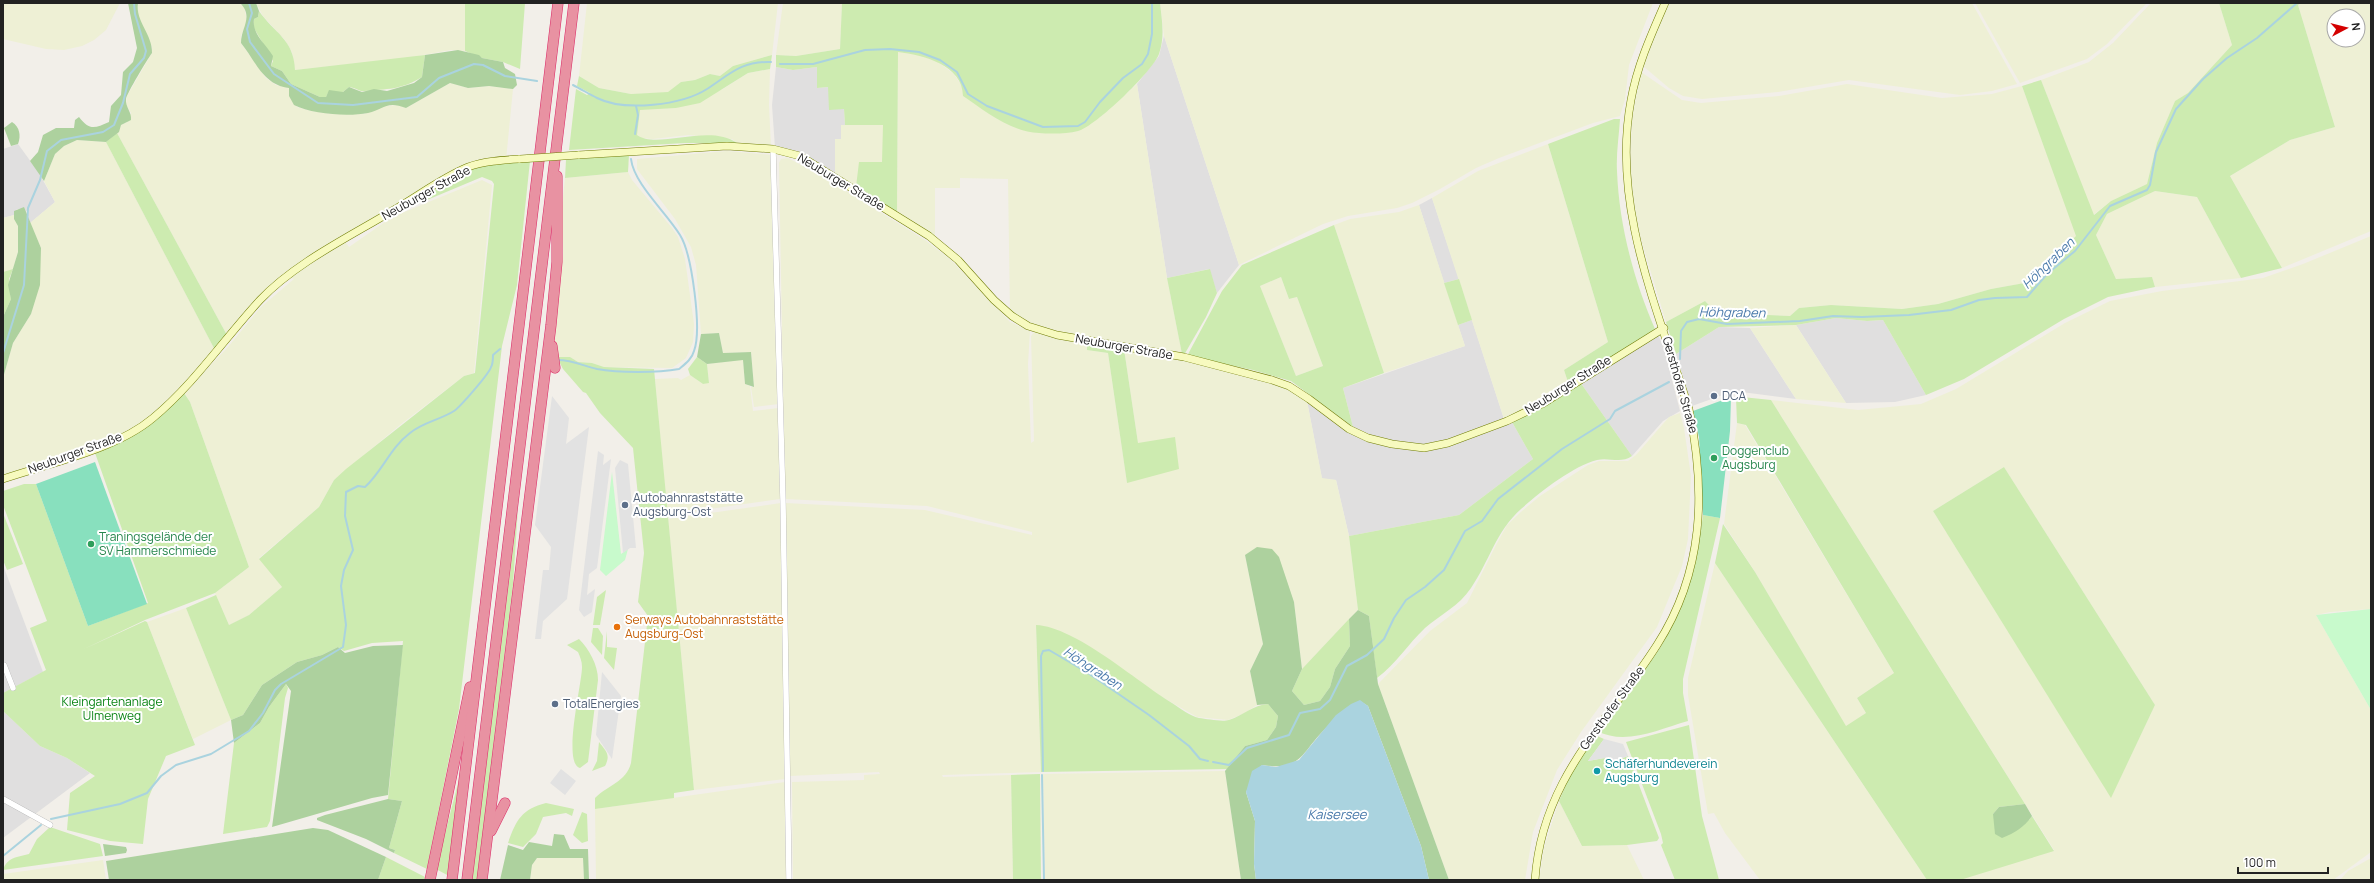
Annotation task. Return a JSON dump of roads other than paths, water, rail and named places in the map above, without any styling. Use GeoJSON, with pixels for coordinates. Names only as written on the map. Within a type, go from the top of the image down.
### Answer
{"type":"FeatureCollection","features":[{"type":"Feature","properties":{"kind":"highway"},"geometry":{"type":"LineString","coordinates":[[452,880],[558,3]]}},
{"type":"Feature","properties":{"kind":"highway"},"geometry":{"type":"LineString","coordinates":[[467,880],[574,3]]}},
{"type":"Feature","properties":{"kind":"highway"},"geometry":{"type":"LineString","coordinates":[[482,880],[550,325],[558,225],[556,150]]}},
{"type":"Feature","properties":{"kind":"highway"},"geometry":{"type":"LineString","coordinates":[[550,325],[553,336],[551,353],[555,368]]}},
{"type":"Feature","properties":{"kind":"highway"},"geometry":{"type":"LineString","coordinates":[[430,880],[482,632]]}},
{"type":"Feature","properties":{"kind":"highway"},"geometry":{"type":"LineString","coordinates":[[486,844],[505,803]]}},
{"type":"Feature","properties":{"kind":"street","name":"Gersthofer Straße"},"geometry":{"type":"LineString","coordinates":[[1535,880],[1539,847],[1553,801],[1572,762],[1657,645],[1679,601],[1692,561],[1700,512],[1700,479],[1689,409],[1632,223],[1626,170],[1626,139],[1631,100],[1645,48],[1664,3]]}},
{"type":"Feature","properties":{"kind":"street","name":"Neuburger Straße"},"geometry":{"type":"LineString","coordinates":[[3,479],[93,449],[122,437],[152,419],[180,392],[261,299],[297,270],[343,239],[458,172],[486,162],[728,146],[773,149],[800,156],[929,236],[958,260],[994,300],[1012,316],[1028,326],[1057,335],[1184,357],[1272,380],[1290,386],[1349,429],[1368,438],[1392,444],[1424,448],[1448,443],[1507,421],[1542,404],[1664,328]]}},
{"type":"Feature","properties":{"kind":"street"},"geometry":{"type":"LineString","coordinates":[[773,149],[783,501],[789,880]]}},
{"type":"Feature","properties":{"kind":"street"},"geometry":{"type":"LineString","coordinates":[[3,664],[13,688]]}},
{"type":"Feature","properties":{"kind":"street"},"geometry":{"type":"LineString","coordinates":[[3,800],[50,825]]}},
{"type":"Feature","properties":{"kind":"water","name":"Kaisersee"},"geometry":{"type":"Polygon","coordinates":[[[1360,700],[1368,706],[1421,846],[1429,880],[1256,880],[1254,864],[1255,821],[1246,792],[1252,771],[1262,765],[1276,767],[1299,760],[1336,715],[1351,704],[1360,700]]]}},
{"type":"Feature","properties":{"kind":"waterway"},"geometry":{"type":"LineString","coordinates":[[3,353],[24,285],[28,208],[40,180],[47,151],[61,140],[103,132],[114,125],[123,103],[130,74],[144,58],[146,51],[135,14],[134,3]]}},
{"type":"Feature","properties":{"kind":"waterway"},"geometry":{"type":"LineString","coordinates":[[249,3],[252,13],[247,29],[250,42],[274,74],[318,103],[353,105],[417,97],[439,78],[474,64],[483,65],[505,76],[537,81]]}},
{"type":"Feature","properties":{"kind":"waterway"},"geometry":{"type":"LineString","coordinates":[[780,64],[813,64],[865,50],[890,49],[919,52],[940,60],[957,72],[968,94],[987,106],[1043,127],[1078,126],[1085,122],[1100,102],[1123,78],[1142,64],[1148,54],[1152,34],[1152,3]]}},
{"type":"Feature","properties":{"kind":"waterway","name":"Höhgraben"},"geometry":{"type":"LineString","coordinates":[[1680,359],[1681,331],[1687,322],[1699,319],[1727,324],[1800,321],[1833,316],[1862,317],[1909,315],[1951,310],[1979,300],[2027,297],[2047,274],[2075,251],[2110,206],[2147,190],[2150,185],[2156,152],[2176,109],[2203,79],[2227,58],[2257,38],[2297,3]]}},
{"type":"Feature","properties":{"kind":"waterway"},"geometry":{"type":"LineString","coordinates":[[573,85],[597,98],[609,102],[622,105],[653,105],[669,103],[696,95],[744,66],[761,62],[771,62]]}},
{"type":"Feature","properties":{"kind":"waterway"},"geometry":{"type":"LineString","coordinates":[[635,134],[638,115],[636,106]]}},
{"type":"Feature","properties":{"kind":"waterway"},"geometry":{"type":"LineString","coordinates":[[558,360],[568,361],[597,369],[627,372],[649,372],[679,369],[693,354],[697,327],[696,310],[692,275],[684,245],[674,226],[644,188],[633,168],[631,159]]}},
{"type":"Feature","properties":{"kind":"waterway"},"geometry":{"type":"LineString","coordinates":[[51,819],[120,804],[147,793],[161,776],[176,765],[211,754],[249,731],[263,713],[275,690],[281,684],[343,647],[346,625],[341,586],[344,570],[353,550],[345,516],[346,492],[358,486],[365,487],[403,439],[415,429],[454,411],[474,390],[489,371],[492,366],[493,355],[500,349]]}},
{"type":"Feature","properties":{"kind":"waterway","name":"Höhgraben"},"geometry":{"type":"LineString","coordinates":[[1213,762],[1229,765],[1247,748],[1289,735],[1300,713],[1320,709],[1330,700],[1347,666],[1367,655],[1384,639],[1394,618],[1406,600],[1425,587],[1444,570],[1465,531],[1482,521],[1498,499],[1562,449],[1610,419],[1615,411],[1669,382]]}},
{"type":"Feature","properties":{"kind":"waterway","name":"Höhgraben"},"geometry":{"type":"LineString","coordinates":[[1043,771],[1041,656],[1043,651],[1049,650],[1088,673],[1149,715],[1189,746],[1200,759],[1208,761]]}},
{"type":"Feature","properties":{"kind":"waterway","name":"Höhgraben"},"geometry":{"type":"LineString","coordinates":[[1042,775],[1044,880]]}},
{"type":"Feature","properties":{"kind":"waterway"},"geometry":{"type":"LineString","coordinates":[[3,856],[41,825]]}},
{"type":"Feature","properties":{"kind":"place","name":"DCA"},"geometry":{"type":"Point","coordinates":[1714,396]}},
{"type":"Feature","properties":{"kind":"place","name":"Doggenclub Augsburg"},"geometry":{"type":"Point","coordinates":[1714,458]}},
{"type":"Feature","properties":{"kind":"place","name":"Autobahnraststätte Augsburg-Ost"},"geometry":{"type":"Point","coordinates":[625,505]}},
{"type":"Feature","properties":{"kind":"place","name":"Traningsgelände der SV Hammerschmiede"},"geometry":{"type":"Point","coordinates":[91,544]}},
{"type":"Feature","properties":{"kind":"place","name":"Serways Autobahnraststätte Augsburg-Ost"},"geometry":{"type":"Point","coordinates":[617,627]}},
{"type":"Feature","properties":{"kind":"place","name":"TotalEnergies"},"geometry":{"type":"Point","coordinates":[555,704]}},
{"type":"Feature","properties":{"kind":"place","name":"Schäferhundeverein Augsburg"},"geometry":{"type":"Point","coordinates":[1597,771]}},
{"type":"Feature","properties":{"kind":"park label","name":"Kleingartenanlage Ulmenweg"},"geometry":{"type":"Point","coordinates":[112,709]}}]}
